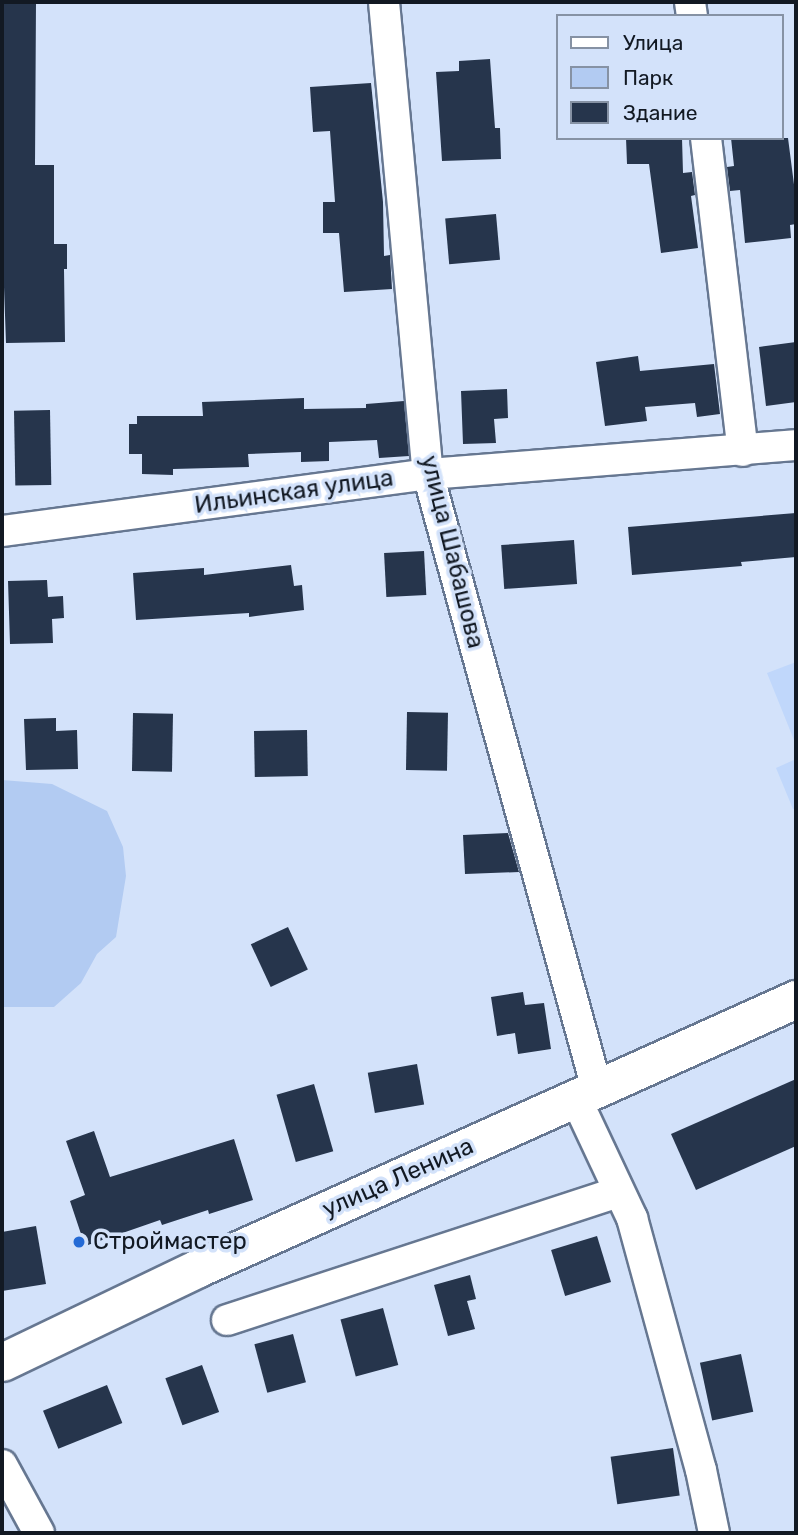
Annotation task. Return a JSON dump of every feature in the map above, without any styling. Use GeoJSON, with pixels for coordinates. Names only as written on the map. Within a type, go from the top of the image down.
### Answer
{"type":"FeatureCollection","features":[{"type":"Feature","properties":{"kind":"main road","name":"улица Ленина"},"geometry":{"type":"LineString","coordinates":[[2,1362],[198,1268],[796,999]]}},
{"type":"Feature","properties":{"kind":"street","name":"улица Шабашова"},"geometry":{"type":"LineString","coordinates":[[384,2],[428,474],[586,1094],[619,1192],[632,1218],[701,1470],[714,1533]]}},
{"type":"Feature","properties":{"kind":"street"},"geometry":{"type":"LineString","coordinates":[[706,140],[743,451]]}},
{"type":"Feature","properties":{"kind":"street","name":"Ильинская улица"},"geometry":{"type":"LineString","coordinates":[[2,531],[428,474],[796,445]]}},
{"type":"Feature","properties":{"kind":"street"},"geometry":{"type":"LineString","coordinates":[[227,1320],[619,1192]]}},
{"type":"Feature","properties":{"kind":"street"},"geometry":{"type":"LineString","coordinates":[[2,1465],[39,1533]]}},
{"type":"Feature","properties":{"kind":"shaded area"},"geometry":{"type":"Polygon","coordinates":[[[796,662],[796,745],[767,673],[796,662]]]}},
{"type":"Feature","properties":{"kind":"shaded area"},"geometry":{"type":"Polygon","coordinates":[[[796,759],[796,808],[793,809],[776,768],[796,759]]]}},
{"type":"Feature","properties":{"kind":"green space"},"geometry":{"type":"Polygon","coordinates":[[[2,780],[52,784],[107,811],[123,847],[126,876],[116,937],[97,954],[81,983],[54,1007],[2,1007],[2,780]]]}},
{"type":"Feature","properties":{"kind":"building"},"geometry":{"type":"Polygon","coordinates":[[[2,2],[36,2],[35,165],[54,165],[54,244],[67,244],[67,269],[64,269],[65,342],[6,343],[2,231],[2,2]]]}},
{"type":"Feature","properties":{"kind":"building"},"geometry":{"type":"Polygon","coordinates":[[[490,59],[495,128],[500,128],[501,159],[442,161],[436,72],[459,71],[459,61],[490,59]]]}},
{"type":"Feature","properties":{"kind":"building"},"geometry":{"type":"Polygon","coordinates":[[[371,83],[383,202],[384,256],[390,255],[392,289],[344,292],[339,233],[323,233],[323,202],[335,202],[330,131],[313,132],[310,87],[371,83]]]}},
{"type":"Feature","properties":{"kind":"building"},"geometry":{"type":"Polygon","coordinates":[[[788,138],[796,200],[796,224],[790,225],[791,238],[745,243],[740,190],[730,191],[727,167],[734,166],[731,140],[788,138]]]}},
{"type":"Feature","properties":{"kind":"building"},"geometry":{"type":"Polygon","coordinates":[[[626,140],[682,140],[683,173],[692,172],[695,195],[691,196],[698,248],[661,253],[649,164],[627,164],[626,140]]]}},
{"type":"Feature","properties":{"kind":"building"},"geometry":{"type":"Polygon","coordinates":[[[496,214],[500,260],[449,264],[445,218],[496,214]]]}},
{"type":"Feature","properties":{"kind":"building"},"geometry":{"type":"Polygon","coordinates":[[[796,342],[796,402],[766,406],[759,347],[796,342]]]}},
{"type":"Feature","properties":{"kind":"building"},"geometry":{"type":"Polygon","coordinates":[[[638,356],[640,371],[714,364],[720,414],[697,417],[695,403],[645,407],[647,421],[605,426],[596,362],[638,356]]]}},
{"type":"Feature","properties":{"kind":"building"},"geometry":{"type":"Polygon","coordinates":[[[507,389],[508,418],[494,419],[496,443],[463,444],[461,391],[507,389]]]}},
{"type":"Feature","properties":{"kind":"building"},"geometry":{"type":"Polygon","coordinates":[[[304,398],[304,409],[366,408],[366,404],[404,401],[409,456],[379,458],[377,440],[329,442],[329,461],[301,462],[301,452],[248,454],[249,467],[173,469],[173,475],[142,474],[142,454],[129,454],[129,424],[137,424],[137,416],[203,416],[202,402],[304,398]]]}},
{"type":"Feature","properties":{"kind":"building"},"geometry":{"type":"Polygon","coordinates":[[[50,410],[51,485],[15,486],[14,411],[50,410]]]}},
{"type":"Feature","properties":{"kind":"building"},"geometry":{"type":"Polygon","coordinates":[[[796,513],[796,557],[741,562],[742,566],[632,575],[628,527],[796,513]]]}},
{"type":"Feature","properties":{"kind":"building"},"geometry":{"type":"Polygon","coordinates":[[[574,540],[577,584],[504,589],[501,545],[574,540]]]}},
{"type":"Feature","properties":{"kind":"building"},"geometry":{"type":"Polygon","coordinates":[[[424,551],[426,595],[386,597],[384,553],[424,551]]]}},
{"type":"Feature","properties":{"kind":"building"},"geometry":{"type":"Polygon","coordinates":[[[291,565],[294,586],[302,585],[304,610],[249,617],[249,613],[136,620],[133,573],[204,568],[204,575],[291,565]]]}},
{"type":"Feature","properties":{"kind":"building"},"geometry":{"type":"Polygon","coordinates":[[[47,580],[48,597],[63,596],[64,618],[52,619],[53,643],[10,644],[8,581],[47,580]]]}},
{"type":"Feature","properties":{"kind":"building"},"geometry":{"type":"Polygon","coordinates":[[[407,712],[448,713],[447,771],[406,770],[407,712]]]}},
{"type":"Feature","properties":{"kind":"building"},"geometry":{"type":"Polygon","coordinates":[[[133,713],[173,714],[172,772],[132,771],[133,713]]]}},
{"type":"Feature","properties":{"kind":"building"},"geometry":{"type":"Polygon","coordinates":[[[56,718],[56,731],[77,730],[78,769],[26,770],[24,719],[56,718]]]}},
{"type":"Feature","properties":{"kind":"building"},"geometry":{"type":"Polygon","coordinates":[[[307,730],[308,776],[255,777],[254,731],[307,730]]]}},
{"type":"Feature","properties":{"kind":"building"},"geometry":{"type":"Polygon","coordinates":[[[508,833],[519,872],[465,874],[463,835],[508,833]]]}},
{"type":"Feature","properties":{"kind":"building"},"geometry":{"type":"Polygon","coordinates":[[[288,927],[308,970],[271,987],[251,944],[288,927]]]}},
{"type":"Feature","properties":{"kind":"building"},"geometry":{"type":"Polygon","coordinates":[[[523,992],[525,1005],[544,1003],[551,1049],[518,1054],[515,1033],[497,1036],[491,997],[523,992]]]}},
{"type":"Feature","properties":{"kind":"building"},"geometry":{"type":"Polygon","coordinates":[[[417,1064],[424,1104],[375,1113],[368,1073],[417,1064]]]}},
{"type":"Feature","properties":{"kind":"building"},"geometry":{"type":"Polygon","coordinates":[[[796,1079],[796,1146],[696,1190],[671,1134],[796,1079]]]}},
{"type":"Feature","properties":{"kind":"building"},"geometry":{"type":"Polygon","coordinates":[[[314,1084],[333,1151],[296,1162],[277,1095],[314,1084]]]}},
{"type":"Feature","properties":{"kind":"building"},"geometry":{"type":"Polygon","coordinates":[[[94,1131],[110,1177],[234,1139],[253,1200],[209,1214],[208,1210],[162,1225],[160,1220],[85,1246],[70,1201],[85,1195],[66,1141],[94,1131]]]}},
{"type":"Feature","properties":{"kind":"building"},"geometry":{"type":"Polygon","coordinates":[[[36,1226],[46,1284],[2,1291],[2,1232],[36,1226]]]}},
{"type":"Feature","properties":{"kind":"building"},"geometry":{"type":"Polygon","coordinates":[[[597,1236],[611,1282],[565,1296],[551,1250],[597,1236]]]}},
{"type":"Feature","properties":{"kind":"building"},"geometry":{"type":"Polygon","coordinates":[[[470,1275],[476,1299],[467,1301],[475,1329],[448,1336],[434,1285],[470,1275]]]}},
{"type":"Feature","properties":{"kind":"building"},"geometry":{"type":"Polygon","coordinates":[[[383,1308],[398,1365],[356,1376],[340,1319],[383,1308]]]}},
{"type":"Feature","properties":{"kind":"building"},"geometry":{"type":"Polygon","coordinates":[[[293,1334],[306,1382],[267,1393],[254,1344],[293,1334]]]}},
{"type":"Feature","properties":{"kind":"building"},"geometry":{"type":"Polygon","coordinates":[[[741,1354],[753,1412],[712,1420],[700,1363],[741,1354]]]}},
{"type":"Feature","properties":{"kind":"building"},"geometry":{"type":"Polygon","coordinates":[[[202,1365],[219,1412],[182,1425],[165,1378],[202,1365]]]}},
{"type":"Feature","properties":{"kind":"building"},"geometry":{"type":"Polygon","coordinates":[[[107,1385],[122,1423],[58,1449],[43,1411],[107,1385]]]}},
{"type":"Feature","properties":{"kind":"building"},"geometry":{"type":"Polygon","coordinates":[[[673,1448],[680,1496],[617,1504],[611,1457],[673,1448]]]}},
{"type":"Feature","properties":{"kind":"place","name":"Строймастер"},"geometry":{"type":"Point","coordinates":[79,1242]}}]}
